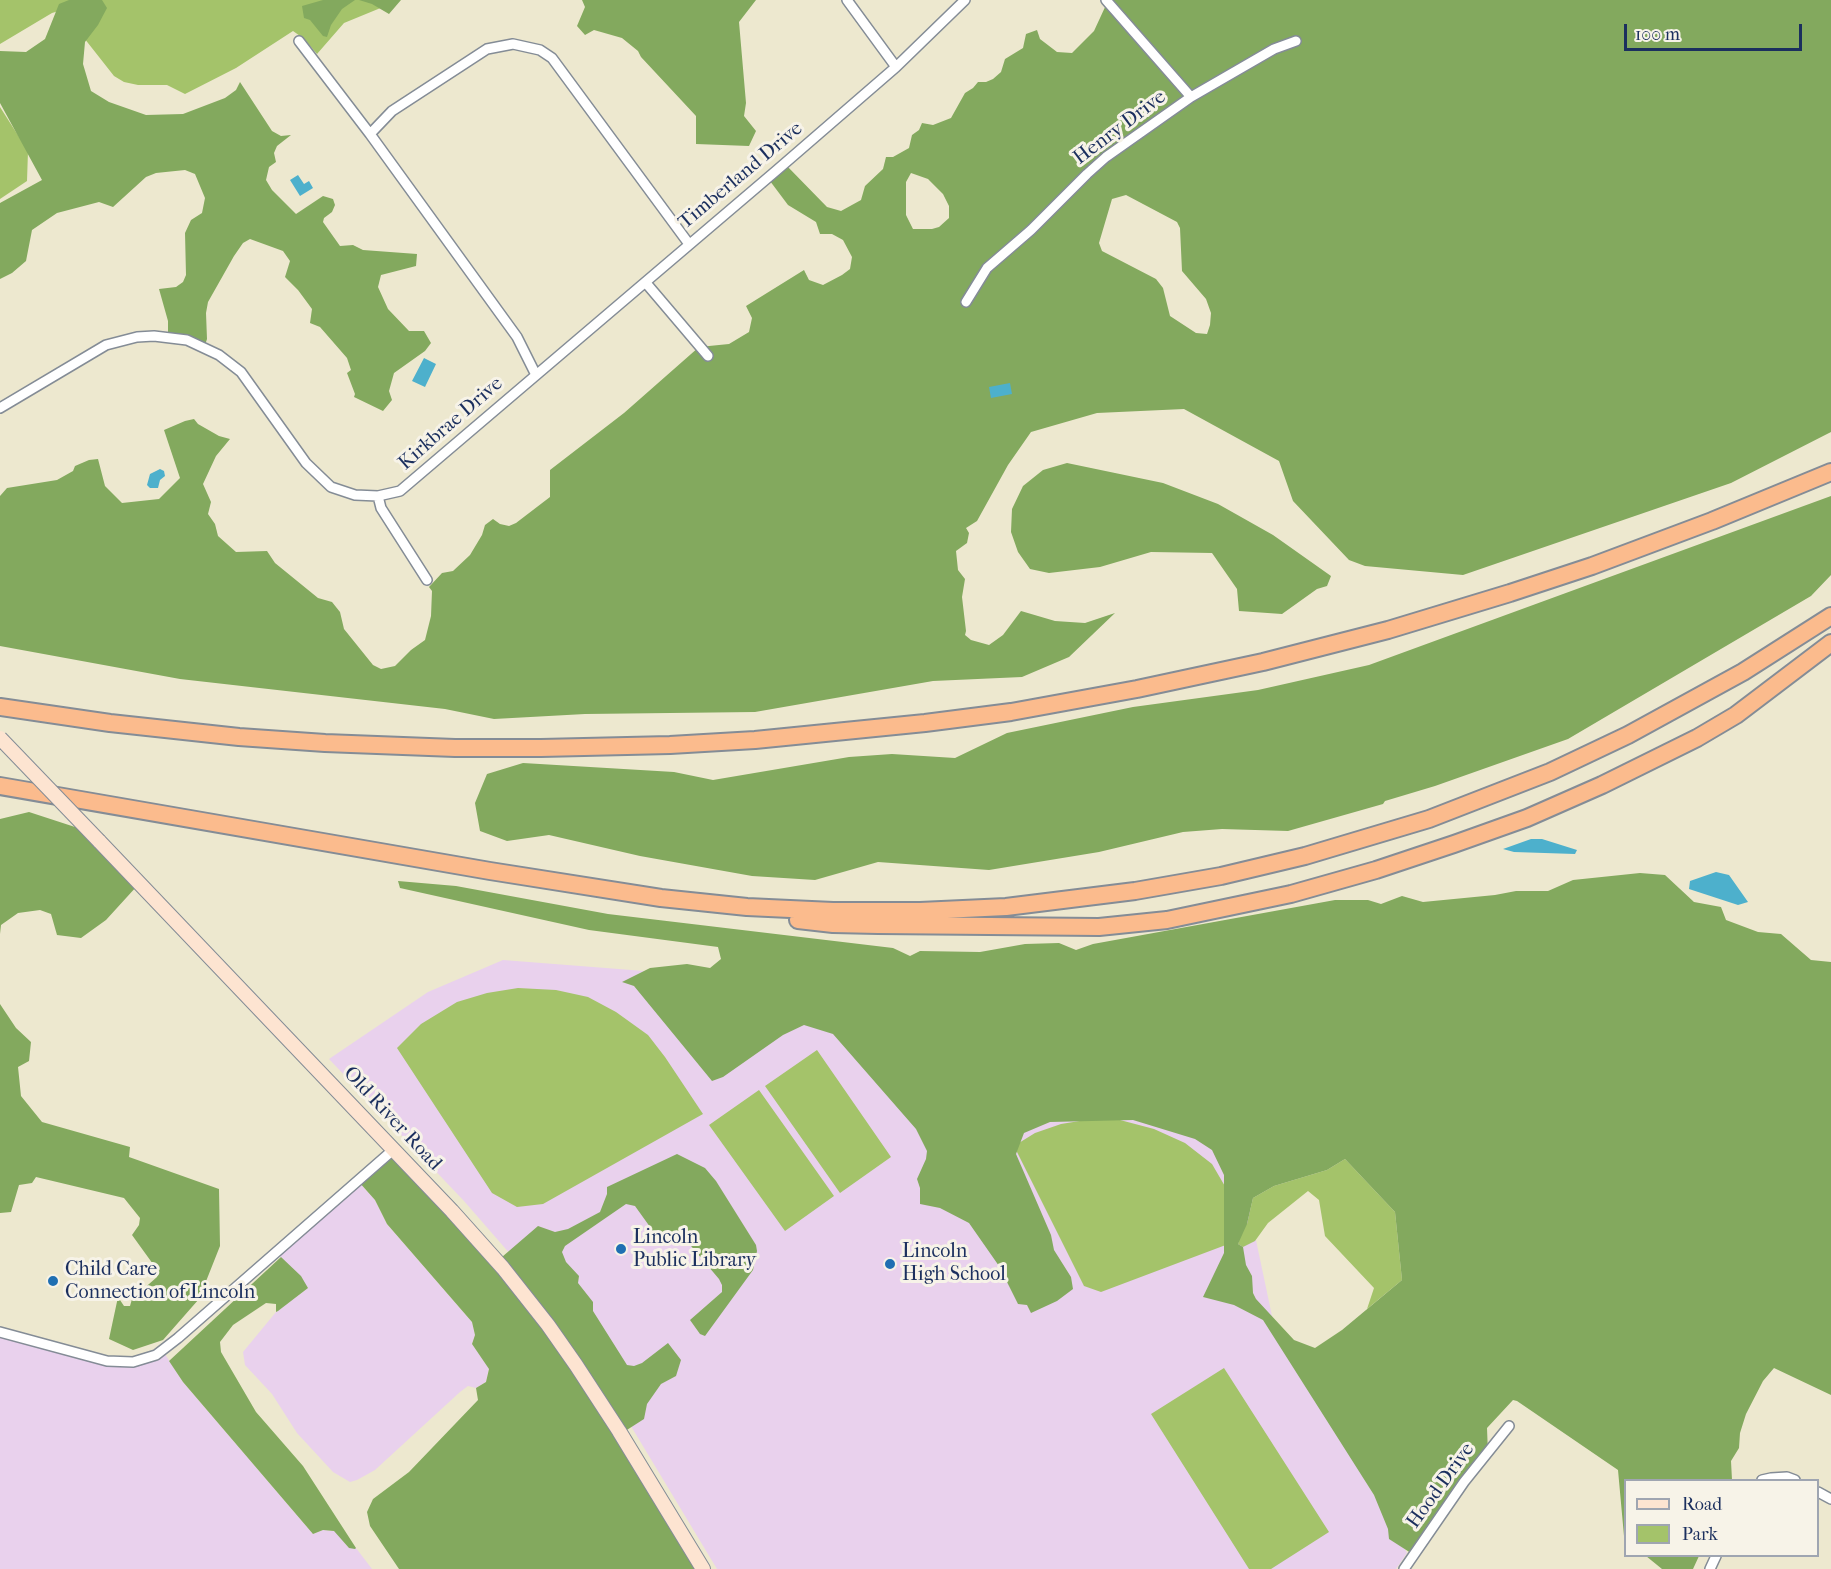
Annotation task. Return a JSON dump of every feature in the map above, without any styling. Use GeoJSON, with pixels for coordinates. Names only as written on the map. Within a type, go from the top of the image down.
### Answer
{"type":"FeatureCollection","features":[{"type":"Feature","properties":{"kind":"highway"},"geometry":{"type":"LineString","coordinates":[[0,707],[110,723],[239,737],[336,744],[455,748],[702,743],[936,722],[1032,708],[1180,681],[1284,657],[1418,621],[1510,594],[1632,552],[1831,472]]}},
{"type":"Feature","properties":{"kind":"highway"},"geometry":{"type":"LineString","coordinates":[[704,903],[855,912],[1006,907],[1167,886],[1305,856],[1429,819],[1560,768],[1705,694],[1831,616]]}},
{"type":"Feature","properties":{"kind":"highway"},"geometry":{"type":"LineString","coordinates":[[0,786],[544,880],[704,903],[789,919],[834,924],[1079,928],[1116,926],[1167,920],[1269,899],[1350,878],[1509,825],[1583,794],[1681,747],[1730,719],[1831,643]]}},
{"type":"Feature","properties":{"kind":"main road","name":"Old River Road"},"geometry":{"type":"LineString","coordinates":[[0,738],[487,1249],[543,1318],[619,1431],[703,1569]]}},
{"type":"Feature","properties":{"kind":"street"},"geometry":{"type":"LineString","coordinates":[[847,0],[896,67]]}},
{"type":"Feature","properties":{"kind":"street","name":"Timberland Drive"},"geometry":{"type":"LineString","coordinates":[[536,375],[896,67],[965,0]]}},
{"type":"Feature","properties":{"kind":"street"},"geometry":{"type":"LineString","coordinates":[[1106,0],[1191,97]]}},
{"type":"Feature","properties":{"kind":"street"},"geometry":{"type":"LineString","coordinates":[[299,41],[517,337],[536,375]]}},
{"type":"Feature","properties":{"kind":"street","name":"Henry Drive"},"geometry":{"type":"LineString","coordinates":[[966,303],[987,268],[1031,230],[1091,169],[1191,97],[1274,49],[1296,41]]}},
{"type":"Feature","properties":{"kind":"street"},"geometry":{"type":"LineString","coordinates":[[369,134],[392,111],[487,49],[513,44],[540,50],[552,58],[689,244]]}},
{"type":"Feature","properties":{"kind":"street"},"geometry":{"type":"LineString","coordinates":[[646,283],[708,356]]}},
{"type":"Feature","properties":{"kind":"street","name":"Kirkbrae Drive"},"geometry":{"type":"LineString","coordinates":[[0,408],[106,345],[137,337],[154,336],[187,340],[219,355],[241,372],[306,463],[319,477],[332,487],[355,495],[378,496],[400,491],[414,481],[536,375]]}},
{"type":"Feature","properties":{"kind":"street"},"geometry":{"type":"LineString","coordinates":[[378,496],[381,508],[427,580]]}},
{"type":"Feature","properties":{"kind":"street"},"geometry":{"type":"LineString","coordinates":[[0,1332],[107,1361],[133,1362],[156,1355],[186,1332],[393,1150]]}},
{"type":"Feature","properties":{"kind":"street","name":"Hood Drive"},"geometry":{"type":"LineString","coordinates":[[1404,1569],[1464,1482],[1509,1426]]}},
{"type":"Feature","properties":{"kind":"street"},"geometry":{"type":"LineString","coordinates":[[1766,1479],[1787,1477],[1792,1479]]}},
{"type":"Feature","properties":{"kind":"shaded area","name":"Lincoln High School"},"geometry":{"type":"Polygon","coordinates":[[[503,960],[670,973],[1049,1112],[1158,1112],[1221,1154],[1249,1207],[1272,1316],[1407,1553],[1396,1569],[717,1569],[602,1378],[538,1286],[464,1201],[329,1059],[428,992],[503,960]]]}},
{"type":"Feature","properties":{"kind":"shaded area"},"geometry":{"type":"Polygon","coordinates":[[[359,1182],[375,1200],[387,1224],[472,1322],[475,1335],[472,1344],[489,1368],[486,1382],[476,1388],[468,1386],[375,1470],[350,1482],[333,1472],[297,1433],[272,1394],[245,1365],[243,1352],[276,1312],[308,1288],[278,1254],[359,1182]]]}},
{"type":"Feature","properties":{"kind":"shaded area"},"geometry":{"type":"Polygon","coordinates":[[[0,1335],[125,1367],[138,1364],[163,1351],[183,1382],[313,1534],[323,1530],[335,1531],[349,1548],[356,1548],[372,1569],[0,1569],[0,1335]]]}},
{"type":"Feature","properties":{"kind":"green space"},"geometry":{"type":"Polygon","coordinates":[[[0,0],[400,0],[344,23],[317,54],[303,38],[293,31],[236,68],[185,94],[167,85],[138,85],[124,82],[114,76],[62,10],[52,13],[0,44],[0,0]]]}},
{"type":"Feature","properties":{"kind":"green space"},"geometry":{"type":"Polygon","coordinates":[[[69,0],[102,0],[107,8],[85,42],[83,64],[91,91],[109,102],[146,115],[183,114],[225,98],[236,90],[240,82],[272,131],[281,136],[291,135],[277,146],[274,153],[276,162],[269,167],[266,180],[272,190],[296,214],[323,196],[333,199],[335,205],[332,212],[324,218],[323,222],[340,246],[353,245],[363,250],[417,254],[416,266],[381,275],[378,287],[388,309],[409,331],[424,331],[431,343],[425,351],[394,373],[389,391],[392,400],[383,411],[354,397],[347,373],[351,370],[347,358],[320,327],[310,323],[312,309],[285,277],[290,261],[283,251],[250,239],[243,243],[234,256],[208,302],[207,339],[203,351],[194,346],[168,341],[168,321],[159,289],[176,287],[183,282],[186,275],[185,233],[191,220],[202,213],[205,198],[195,174],[185,170],[156,173],[146,177],[113,207],[99,202],[57,213],[32,230],[26,261],[12,273],[0,279],[0,203],[42,180],[0,103],[0,51],[26,52],[45,39],[59,4],[69,0]]]}},
{"type":"Feature","properties":{"kind":"green space"},"geometry":{"type":"Polygon","coordinates":[[[323,0],[355,0],[342,9],[331,25],[327,37],[323,36],[310,20],[304,18],[302,6],[323,0]]]}},
{"type":"Feature","properties":{"kind":"green space"},"geometry":{"type":"Polygon","coordinates":[[[359,0],[401,0],[389,14],[372,4],[359,0]]]}},
{"type":"Feature","properties":{"kind":"green space"},"geometry":{"type":"Polygon","coordinates":[[[582,0],[756,0],[739,22],[746,103],[744,116],[756,131],[749,146],[696,144],[696,116],[638,51],[622,38],[594,30],[585,35],[577,26],[585,7],[582,0]]]}},
{"type":"Feature","properties":{"kind":"green space"},"geometry":{"type":"Polygon","coordinates":[[[1104,0],[1831,0],[1831,432],[1731,483],[1463,575],[1365,566],[1349,560],[1293,501],[1279,461],[1184,409],[1097,413],[1031,432],[1008,465],[977,521],[966,528],[969,533],[967,543],[956,551],[958,570],[965,579],[962,597],[965,635],[971,640],[989,645],[1003,635],[1021,611],[1055,621],[1085,623],[1115,613],[1069,657],[1022,677],[933,681],[755,712],[585,714],[494,719],[445,709],[180,679],[0,646],[0,496],[7,488],[57,480],[73,471],[75,466],[98,459],[105,486],[122,503],[159,499],[180,478],[164,430],[194,419],[198,424],[219,436],[230,439],[216,456],[203,484],[211,502],[208,514],[215,524],[218,536],[236,552],[267,551],[275,563],[318,598],[332,602],[340,612],[344,629],[373,665],[381,669],[395,666],[425,640],[431,616],[432,591],[429,587],[442,573],[453,571],[470,555],[485,525],[493,519],[509,526],[516,523],[550,497],[550,470],[624,413],[699,347],[729,344],[749,332],[752,318],[746,306],[804,270],[809,280],[823,285],[850,269],[852,257],[843,240],[832,234],[820,234],[816,222],[788,205],[770,181],[787,166],[827,207],[841,211],[861,200],[865,186],[883,169],[886,157],[893,157],[909,148],[912,135],[919,130],[922,123],[933,125],[951,118],[965,93],[978,82],[993,79],[1001,72],[1005,59],[1023,48],[1026,34],[1037,30],[1040,39],[1057,52],[1072,53],[1094,31],[1106,5],[1104,0]],[[911,173],[906,182],[906,215],[913,229],[939,227],[949,218],[949,206],[943,194],[928,179],[911,173]],[[1126,195],[1112,199],[1099,243],[1102,251],[1156,279],[1163,288],[1170,316],[1196,333],[1207,334],[1211,313],[1206,299],[1182,271],[1180,228],[1177,222],[1126,195]]]}},
{"type":"Feature","properties":{"kind":"green space"},"geometry":{"type":"Polygon","coordinates":[[[0,107],[28,151],[27,181],[0,199],[0,107]]]}},
{"type":"Feature","properties":{"kind":"green space"},"geometry":{"type":"Polygon","coordinates":[[[1067,463],[1163,483],[1218,504],[1273,535],[1331,576],[1327,586],[1317,589],[1282,614],[1239,611],[1237,589],[1212,553],[1151,552],[1100,567],[1049,573],[1030,569],[1018,552],[1011,532],[1012,509],[1023,486],[1043,470],[1067,463]]]}},
{"type":"Feature","properties":{"kind":"green space"},"geometry":{"type":"Polygon","coordinates":[[[1831,496],[1831,575],[1811,596],[1568,739],[1435,786],[1385,801],[1383,804],[1288,831],[1222,829],[1183,832],[1099,852],[989,870],[878,862],[815,880],[752,876],[640,856],[549,835],[507,841],[480,831],[475,803],[487,774],[523,763],[674,772],[713,780],[849,757],[892,754],[955,758],[1007,733],[1133,707],[1258,690],[1369,665],[1831,496]]]}},
{"type":"Feature","properties":{"kind":"green space"},"geometry":{"type":"Polygon","coordinates":[[[29,812],[78,828],[137,886],[106,920],[81,938],[57,935],[51,914],[40,910],[18,913],[1,925],[0,934],[0,819],[29,812]]]}},
{"type":"Feature","properties":{"kind":"green space"},"geometry":{"type":"Polygon","coordinates":[[[1640,873],[1665,875],[1694,902],[1721,907],[1726,920],[1758,932],[1781,934],[1811,960],[1831,962],[1831,1395],[1774,1368],[1763,1381],[1746,1414],[1740,1433],[1739,1448],[1731,1461],[1732,1479],[1624,1479],[1624,1536],[1618,1470],[1513,1400],[1487,1428],[1488,1454],[1414,1555],[1389,1539],[1388,1529],[1374,1495],[1263,1320],[1234,1305],[1203,1297],[1224,1253],[1224,1175],[1212,1150],[1195,1139],[1133,1120],[1050,1122],[1024,1133],[1016,1154],[1051,1235],[1054,1250],[1071,1277],[1073,1289],[1057,1301],[1031,1313],[1027,1305],[1018,1304],[999,1266],[969,1223],[940,1208],[920,1204],[920,1188],[917,1179],[927,1151],[916,1129],[833,1034],[804,1025],[783,1035],[723,1077],[712,1081],[634,986],[622,982],[650,968],[687,964],[710,968],[721,959],[718,947],[589,930],[400,888],[398,881],[456,886],[608,914],[893,948],[910,956],[920,951],[980,952],[1025,944],[1059,943],[1076,950],[1093,944],[1335,900],[1368,900],[1381,904],[1402,896],[1423,902],[1516,891],[1548,891],[1573,880],[1640,873]],[[1345,1159],[1327,1170],[1274,1186],[1253,1198],[1247,1224],[1238,1244],[1243,1247],[1256,1299],[1294,1340],[1315,1348],[1342,1330],[1402,1280],[1395,1212],[1345,1159]]]}},
{"type":"Feature","properties":{"kind":"green space"},"geometry":{"type":"Polygon","coordinates":[[[518,988],[556,990],[588,997],[616,1012],[648,1035],[703,1114],[543,1204],[517,1207],[492,1193],[397,1048],[421,1024],[457,1002],[487,993],[518,988]]]}},
{"type":"Feature","properties":{"kind":"green space"},"geometry":{"type":"Polygon","coordinates":[[[0,1004],[16,1028],[31,1042],[29,1061],[18,1067],[21,1096],[42,1122],[130,1147],[129,1157],[219,1189],[220,1246],[199,1299],[163,1340],[133,1350],[109,1339],[118,1297],[124,1306],[130,1306],[132,1299],[157,1277],[158,1271],[132,1235],[139,1225],[140,1218],[124,1198],[36,1177],[32,1183],[19,1185],[11,1212],[0,1213],[0,1004]]]}},
{"type":"Feature","properties":{"kind":"green space"},"geometry":{"type":"Polygon","coordinates":[[[817,1050],[891,1157],[840,1193],[765,1086],[817,1050]]]}},
{"type":"Feature","properties":{"kind":"green space"},"geometry":{"type":"Polygon","coordinates":[[[759,1090],[834,1196],[785,1231],[709,1125],[759,1090]]]}},
{"type":"Feature","properties":{"kind":"green space"},"geometry":{"type":"Polygon","coordinates":[[[1092,1119],[1120,1120],[1154,1129],[1185,1143],[1212,1164],[1247,1224],[1253,1198],[1274,1186],[1327,1170],[1345,1159],[1395,1212],[1402,1280],[1367,1309],[1374,1288],[1325,1236],[1319,1200],[1308,1191],[1268,1223],[1255,1241],[1243,1247],[1238,1244],[1239,1240],[1101,1292],[1084,1286],[1014,1146],[1035,1133],[1061,1124],[1092,1119]]]}},
{"type":"Feature","properties":{"kind":"green space"},"geometry":{"type":"Polygon","coordinates":[[[389,1152],[495,1263],[538,1226],[555,1232],[568,1229],[600,1212],[607,1194],[607,1187],[677,1154],[705,1168],[716,1181],[756,1245],[757,1251],[753,1270],[705,1336],[700,1334],[690,1320],[722,1292],[719,1279],[686,1240],[676,1240],[671,1236],[663,1245],[635,1206],[626,1204],[565,1246],[562,1252],[566,1262],[579,1276],[578,1283],[593,1302],[593,1311],[627,1365],[634,1366],[642,1363],[668,1343],[681,1360],[676,1376],[661,1384],[647,1404],[644,1419],[619,1435],[701,1569],[399,1569],[370,1526],[367,1512],[373,1499],[409,1472],[478,1400],[476,1388],[486,1382],[489,1369],[472,1344],[475,1335],[472,1322],[387,1224],[375,1200],[359,1182],[389,1152]]]}},
{"type":"Feature","properties":{"kind":"green space"},"geometry":{"type":"Polygon","coordinates":[[[281,1257],[301,1276],[308,1288],[276,1312],[276,1304],[266,1303],[233,1325],[220,1342],[221,1352],[256,1412],[303,1466],[355,1549],[349,1548],[334,1531],[323,1530],[313,1534],[183,1382],[169,1361],[281,1257]]]}},
{"type":"Feature","properties":{"kind":"green space"},"geometry":{"type":"Polygon","coordinates":[[[1224,1368],[1329,1532],[1271,1569],[1249,1569],[1151,1414],[1224,1368]]]}},
{"type":"Feature","properties":{"kind":"green space"},"geometry":{"type":"Polygon","coordinates":[[[1647,1557],[1699,1557],[1693,1569],[1662,1569],[1647,1557]]]}},
{"type":"Feature","properties":{"kind":"water"},"geometry":{"type":"Polygon","coordinates":[[[298,175],[304,184],[309,181],[313,188],[300,196],[290,180],[298,175]]]}},
{"type":"Feature","properties":{"kind":"water"},"geometry":{"type":"Polygon","coordinates":[[[424,358],[436,364],[425,387],[412,381],[424,358]]]}},
{"type":"Feature","properties":{"kind":"water"},"geometry":{"type":"Polygon","coordinates":[[[1010,383],[1012,394],[991,398],[989,387],[1010,383]]]}},
{"type":"Feature","properties":{"kind":"water"},"geometry":{"type":"Polygon","coordinates":[[[160,469],[164,471],[165,476],[160,480],[158,488],[150,488],[147,485],[150,474],[160,469]]]}},
{"type":"Feature","properties":{"kind":"water"},"geometry":{"type":"Polygon","coordinates":[[[1531,839],[1542,839],[1577,850],[1575,854],[1514,852],[1503,849],[1531,839]]]}},
{"type":"Feature","properties":{"kind":"water"},"geometry":{"type":"Polygon","coordinates":[[[1716,872],[1729,875],[1748,902],[1738,905],[1689,889],[1690,881],[1716,872]]]}},
{"type":"Feature","properties":{"kind":"place","name":"Lincoln Public Library"},"geometry":{"type":"Point","coordinates":[621,1249]}},
{"type":"Feature","properties":{"kind":"place","name":"Lincoln High School"},"geometry":{"type":"Point","coordinates":[890,1264]}},
{"type":"Feature","properties":{"kind":"place","name":"Child Care Connection of Lincoln"},"geometry":{"type":"Point","coordinates":[53,1281]}}]}
